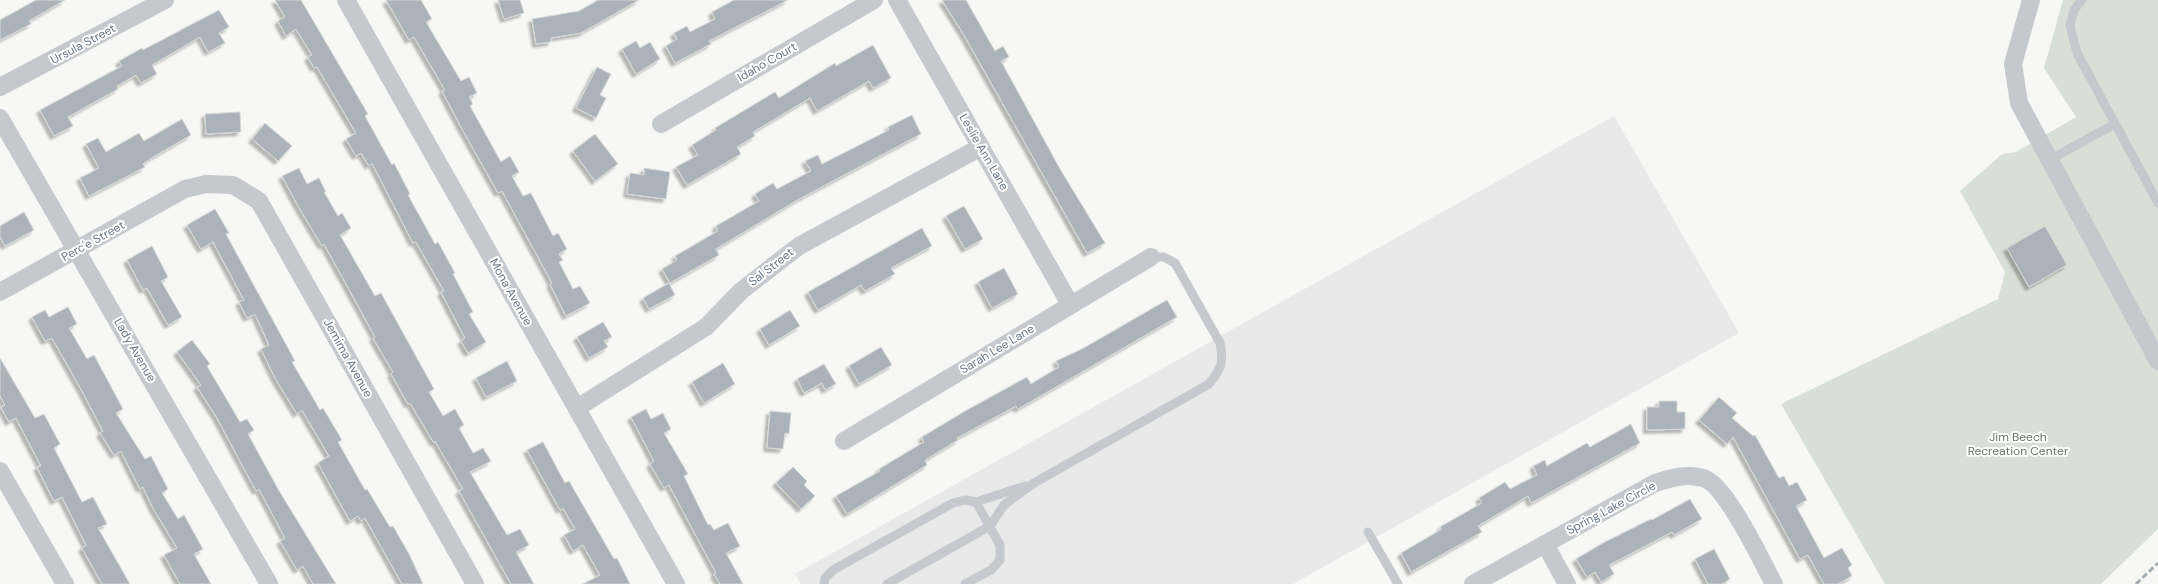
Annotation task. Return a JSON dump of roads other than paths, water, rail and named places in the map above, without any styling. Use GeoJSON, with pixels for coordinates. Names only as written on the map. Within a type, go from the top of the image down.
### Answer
{"type":"FeatureCollection","features":[{"type":"Feature","properties":{"kind":"street","name":"Ursula Street"},"geometry":{"type":"LineString","coordinates":[[0,87],[165,0]]}},
{"type":"Feature","properties":{"kind":"street","name":"Mona Avenue"},"geometry":{"type":"LineString","coordinates":[[346,0],[676,584]]}},
{"type":"Feature","properties":{"kind":"street","name":"Idaho Court"},"geometry":{"type":"LineString","coordinates":[[661,124],[874,0]]}},
{"type":"Feature","properties":{"kind":"street","name":"Leslie Ann Lane"},"geometry":{"type":"LineString","coordinates":[[897,0],[1070,304]]}},
{"type":"Feature","properties":{"kind":"street"},"geometry":{"type":"LineString","coordinates":[[2031,0],[2013,64],[2015,85],[2019,103],[2158,361]]}},
{"type":"Feature","properties":{"kind":"street","name":"Lady Avenue"},"geometry":{"type":"LineString","coordinates":[[0,118],[269,584]]}},
{"type":"Feature","properties":{"kind":"street","name":"Sal Street"},"geometry":{"type":"LineString","coordinates":[[577,408],[706,328],[741,291],[799,246],[981,147]]}},
{"type":"Feature","properties":{"kind":"street","name":"Jemima Avenue"},"geometry":{"type":"LineString","coordinates":[[185,189],[206,184],[233,185],[259,201],[475,584]]}},
{"type":"Feature","properties":{"kind":"street","name":"Perc'e Street"},"geometry":{"type":"LineString","coordinates":[[0,292],[185,189]]}},
{"type":"Feature","properties":{"kind":"street","name":"Sarah Lee Lane"},"geometry":{"type":"LineString","coordinates":[[844,441],[1070,304],[1151,258]]}},
{"type":"Feature","properties":{"kind":"street"},"geometry":{"type":"LineString","coordinates":[[0,471],[65,584]]}},
{"type":"Feature","properties":{"kind":"street","name":"Spring Lake Circle"},"geometry":{"type":"LineString","coordinates":[[1473,584],[1655,483],[1682,475],[1705,478],[1726,496],[1774,584]]}},
{"type":"Feature","properties":{"kind":"street"},"geometry":{"type":"LineString","coordinates":[[1545,544],[1567,584]]}},
{"type":"Feature","properties":{"kind":"lane"},"geometry":{"type":"LineString","coordinates":[[2082,0],[2074,10],[2070,25],[2071,36],[2077,53],[2158,203]]}},
{"type":"Feature","properties":{"kind":"lane"},"geometry":{"type":"LineString","coordinates":[[2049,160],[2115,124]]}},
{"type":"Feature","properties":{"kind":"lane"},"geometry":{"type":"LineString","coordinates":[[887,584],[990,526],[1004,505],[1034,483],[1209,384],[1219,371],[1223,357],[1220,343],[1175,263],[1164,257],[1151,258]]}},
{"type":"Feature","properties":{"kind":"lane"},"geometry":{"type":"LineString","coordinates":[[824,584],[825,578],[833,570],[954,503],[965,500],[976,502],[1034,483]]}},
{"type":"Feature","properties":{"kind":"lane"},"geometry":{"type":"LineString","coordinates":[[965,584],[991,570],[1000,560],[1000,546],[976,502]]}},
{"type":"Feature","properties":{"kind":"lane"},"geometry":{"type":"LineString","coordinates":[[1368,532],[1398,584]]}},
{"type":"Feature","properties":{"kind":"railway"},"geometry":{"type":"LineString","coordinates":[[2136,584],[2158,563]]}},
{"type":"Feature","properties":{"kind":"park label","name":"Jim Beech Recreation Center"},"geometry":{"type":"Point","coordinates":[2018,444]}}]}
